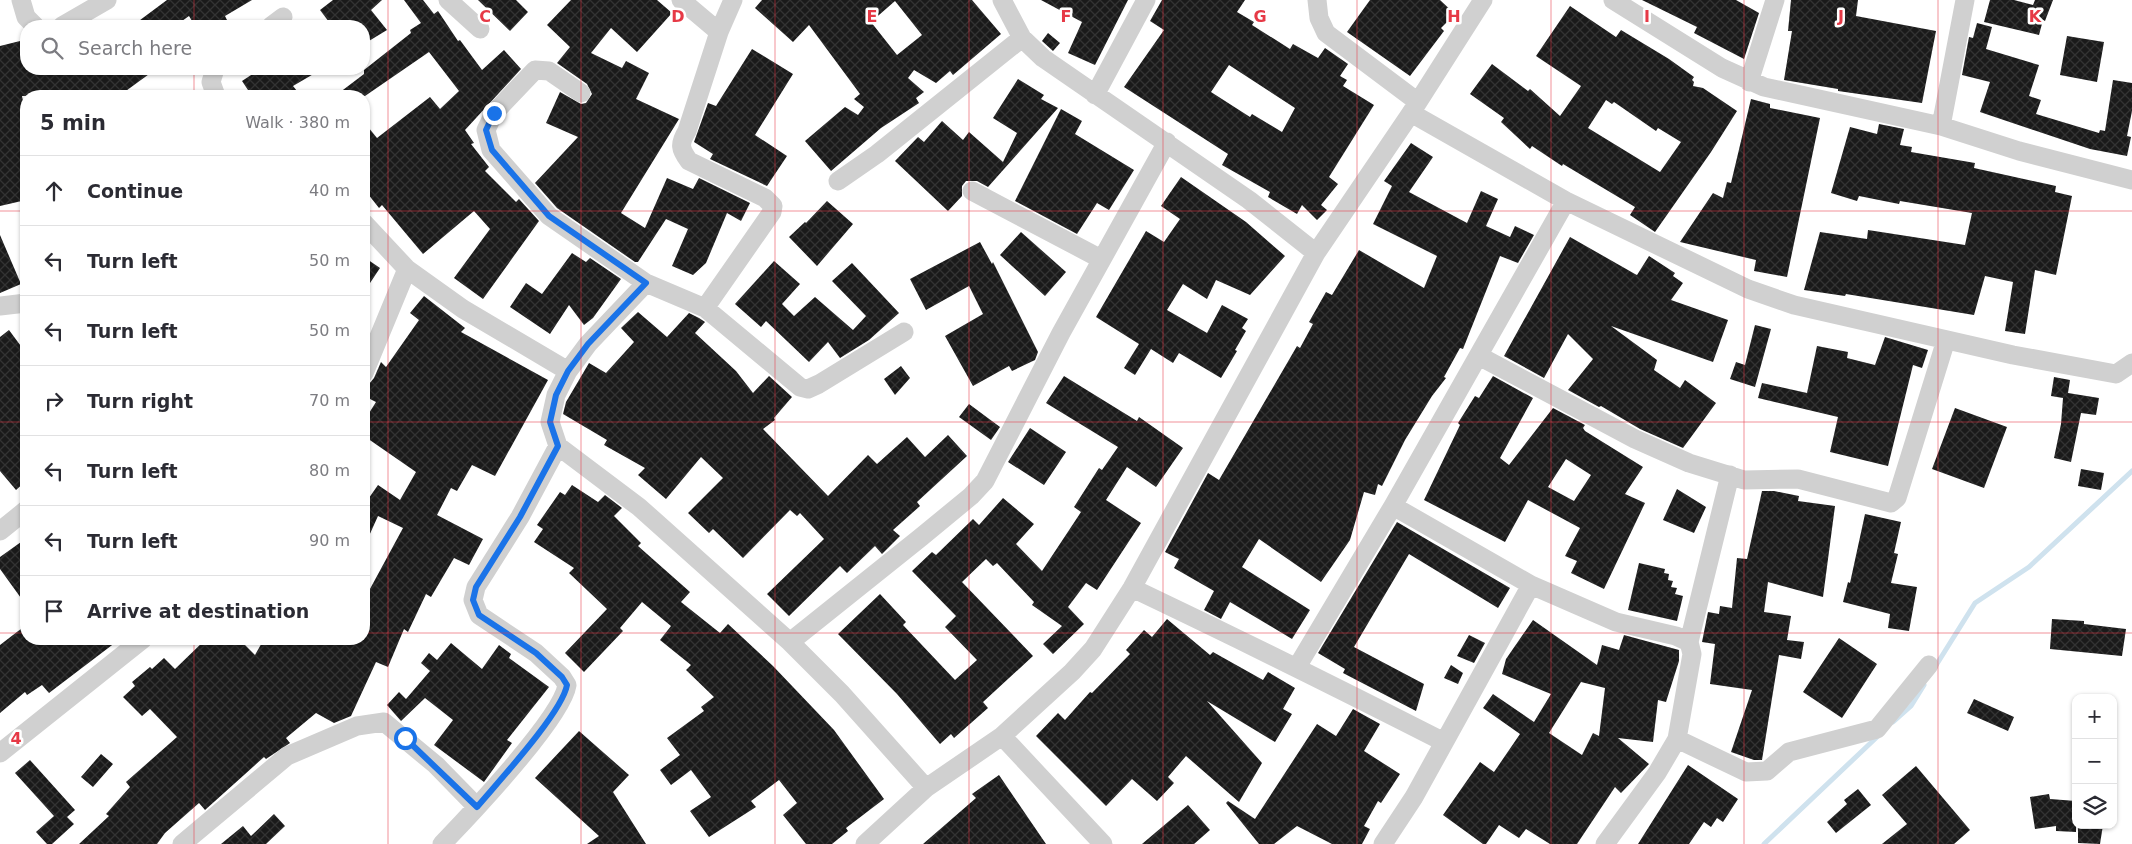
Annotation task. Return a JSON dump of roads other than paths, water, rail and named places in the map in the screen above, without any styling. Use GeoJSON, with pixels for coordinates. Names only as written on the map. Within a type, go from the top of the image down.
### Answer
{"type":"FeatureCollection","features":[{"type":"Feature","properties":{"kind":"street"},"geometry":{"type":"LineString","coordinates":[[21,0],[26,17],[29,20]]}},
{"type":"Feature","properties":{"kind":"street"},"geometry":{"type":"LineString","coordinates":[[72,20],[107,0]]}},
{"type":"Feature","properties":{"kind":"street"},"geometry":{"type":"LineString","coordinates":[[448,0],[480,29]]}},
{"type":"Feature","properties":{"kind":"street"},"geometry":{"type":"LineString","coordinates":[[681,0],[719,32]]}},
{"type":"Feature","properties":{"kind":"street"},"geometry":{"type":"LineString","coordinates":[[704,308],[772,212],[773,206],[765,198],[689,161],[681,151],[681,141],[687,131],[719,32],[733,0]]}},
{"type":"Feature","properties":{"kind":"street"},"geometry":{"type":"LineString","coordinates":[[1002,0],[1022,38],[1043,58],[1249,200],[1316,253]]}},
{"type":"Feature","properties":{"kind":"street"},"geometry":{"type":"LineString","coordinates":[[1095,95],[1146,0]]}},
{"type":"Feature","properties":{"kind":"street"},"geometry":{"type":"LineString","coordinates":[[1317,0],[1319,18],[1326,32],[1415,108],[1566,202],[1704,269],[1794,306],[1946,340],[2063,365],[2116,374],[2132,363]]}},
{"type":"Feature","properties":{"kind":"street"},"geometry":{"type":"LineString","coordinates":[[865,844],[926,788],[1002,736],[1072,672],[1093,649],[1132,588],[1316,253],[1415,108],[1482,0]]}},
{"type":"Feature","properties":{"kind":"street"},"geometry":{"type":"LineString","coordinates":[[1613,0],[1722,68],[1749,82],[1856,109],[1942,126],[2019,151],[2132,180]]}},
{"type":"Feature","properties":{"kind":"street"},"geometry":{"type":"LineString","coordinates":[[1749,82],[1775,0]]}},
{"type":"Feature","properties":{"kind":"street"},"geometry":{"type":"LineString","coordinates":[[1942,126],[1965,0]]}},
{"type":"Feature","properties":{"kind":"street"},"geometry":{"type":"LineString","coordinates":[[838,181],[877,154],[1022,38]]}},
{"type":"Feature","properties":{"kind":"street"},"geometry":{"type":"LineString","coordinates":[[582,93],[550,71],[535,70],[494,113],[486,130],[492,150],[549,216],[646,283],[704,308],[800,388],[808,389],[904,332]]}},
{"type":"Feature","properties":{"kind":"street"},"geometry":{"type":"LineString","coordinates":[[213,75],[211,82],[214,90]]}},
{"type":"Feature","properties":{"kind":"street"},"geometry":{"type":"LineString","coordinates":[[790,642],[942,520],[985,481],[1101,259],[1167,142]]}},
{"type":"Feature","properties":{"kind":"street"},"geometry":{"type":"LineString","coordinates":[[972,191],[1101,259]]}},
{"type":"Feature","properties":{"kind":"street"},"geometry":{"type":"LineString","coordinates":[[1298,667],[1393,506],[1566,202]]}},
{"type":"Feature","properties":{"kind":"street"},"geometry":{"type":"LineString","coordinates":[[370,230],[406,269],[463,308],[568,371]]}},
{"type":"Feature","properties":{"kind":"street"},"geometry":{"type":"LineString","coordinates":[[370,359],[406,269]]}},
{"type":"Feature","properties":{"kind":"street"},"geometry":{"type":"LineString","coordinates":[[646,283],[588,344],[568,371],[556,395],[550,422],[558,446],[639,507],[790,642],[842,694],[926,788]]}},
{"type":"Feature","properties":{"kind":"street"},"geometry":{"type":"LineString","coordinates":[[0,306],[20,304]]}},
{"type":"Feature","properties":{"kind":"street"},"geometry":{"type":"LineString","coordinates":[[1479,356],[1635,439],[1689,463],[1744,480],[1798,479],[1891,503],[1897,498],[1946,340]]}},
{"type":"Feature","properties":{"kind":"street"},"geometry":{"type":"LineString","coordinates":[[442,844],[477,807],[540,731],[565,696],[567,685],[562,677],[536,653],[479,615],[473,600],[476,587],[520,517],[558,446]]}},
{"type":"Feature","properties":{"kind":"street"},"geometry":{"type":"LineString","coordinates":[[1605,844],[1657,773],[1677,739],[1692,654],[1689,642],[1730,475]]}},
{"type":"Feature","properties":{"kind":"street"},"geometry":{"type":"LineString","coordinates":[[1393,506],[1531,585],[1616,622],[1676,636],[1689,642]]}},
{"type":"Feature","properties":{"kind":"street"},"geometry":{"type":"LineString","coordinates":[[0,531],[20,515]]}},
{"type":"Feature","properties":{"kind":"street"},"geometry":{"type":"LineString","coordinates":[[1383,844],[1414,796],[1531,585]]}},
{"type":"Feature","properties":{"kind":"street"},"geometry":{"type":"LineString","coordinates":[[1132,588],[1240,642],[1298,667],[1444,742]]}},
{"type":"Feature","properties":{"kind":"street"},"geometry":{"type":"LineString","coordinates":[[0,753],[135,645]]}},
{"type":"Feature","properties":{"kind":"street"},"geometry":{"type":"LineString","coordinates":[[1677,739],[1746,772],[1767,772],[1789,752],[1877,729],[1928,665]]}},
{"type":"Feature","properties":{"kind":"street"},"geometry":{"type":"LineString","coordinates":[[182,844],[288,756],[357,726],[384,722],[436,765],[477,807]]}},
{"type":"Feature","properties":{"kind":"street"},"geometry":{"type":"LineString","coordinates":[[1002,736],[1103,844]]}},
{"type":"Feature","properties":{"kind":"waterway"},"geometry":{"type":"LineString","coordinates":[[1935,667],[1975,603],[2029,567],[2132,471]]}},
{"type":"Feature","properties":{"kind":"waterway"},"geometry":{"type":"LineString","coordinates":[[1893,722],[1911,706],[1924,685]]}},
{"type":"Feature","properties":{"kind":"waterway"},"geometry":{"type":"LineString","coordinates":[[1764,844],[1878,736]]}}]}
